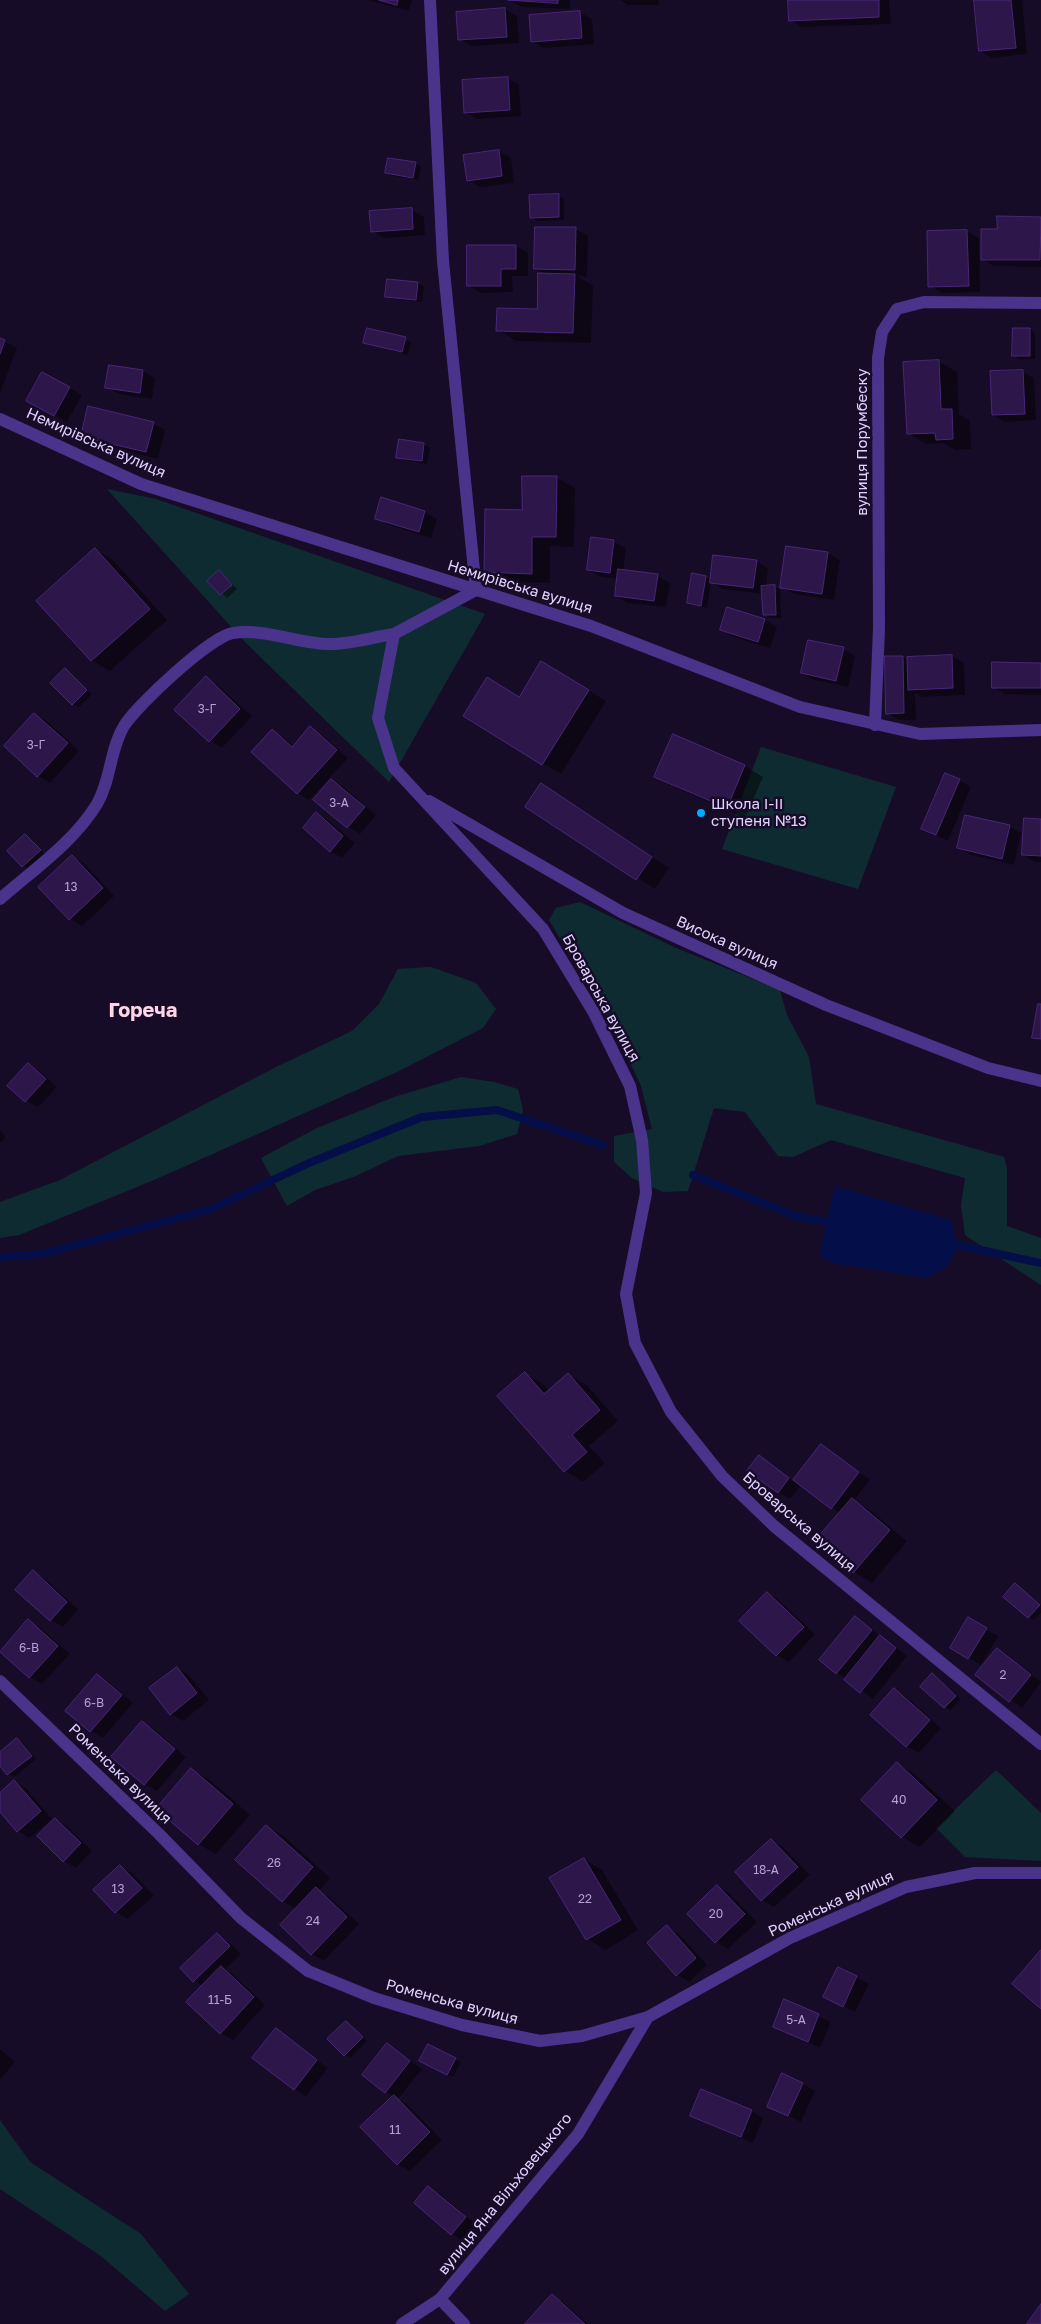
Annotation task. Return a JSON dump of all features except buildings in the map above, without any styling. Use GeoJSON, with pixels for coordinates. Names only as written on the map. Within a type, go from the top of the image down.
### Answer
{"type":"FeatureCollection","features":[{"type":"Feature","properties":{"kind":"street"},"geometry":{"type":"LineString","coordinates":[[0,899],[74,834],[96,804],[108,780],[113,758],[124,727],[144,701],[201,651],[231,633],[271,634],[330,644],[394,634],[476,590],[443,261],[430,0]]}},
{"type":"Feature","properties":{"kind":"street","name":"вулиця Порумбеску"},"geometry":{"type":"LineString","coordinates":[[875,725],[879,628],[878,358],[882,332],[898,309],[924,302],[1041,303]]}},
{"type":"Feature","properties":{"kind":"street","name":"Немирівська вулиця"},"geometry":{"type":"LineString","coordinates":[[0,419],[141,484],[591,626],[800,707],[920,734],[1041,730]]}},
{"type":"Feature","properties":{"kind":"street","name":"Броварська вулиця"},"geometry":{"type":"LineString","coordinates":[[394,634],[378,718],[394,768],[543,928],[594,1013],[630,1086],[642,1140],[646,1193],[626,1294],[635,1343],[672,1412],[722,1476],[774,1526],[1041,1744]]}},
{"type":"Feature","properties":{"kind":"street","name":"Висока вулиця"},"geometry":{"type":"LineString","coordinates":[[418,795],[623,913],[826,1005],[988,1068],[1041,1081]]}},
{"type":"Feature","properties":{"kind":"street","name":"Роменська вулиця"},"geometry":{"type":"LineString","coordinates":[[0,1680],[159,1834],[240,1918],[308,1971],[374,1998],[462,2024],[540,2041],[582,2036],[648,2017],[790,1938],[906,1887],[975,1873],[1041,1873]]}},
{"type":"Feature","properties":{"kind":"street","name":"вулиця Яна Вільховецького"},"geometry":{"type":"LineString","coordinates":[[402,2324],[440,2299],[578,2134],[648,2017]]}},
{"type":"Feature","properties":{"kind":"street"},"geometry":{"type":"LineString","coordinates":[[440,2299],[464,2324]]}},
{"type":"Feature","properties":{"kind":"green space"},"geometry":{"type":"Polygon","coordinates":[[[107,489],[156,499],[485,614],[389,782],[244,641],[107,489]]]}},
{"type":"Feature","properties":{"kind":"green space"},"geometry":{"type":"Polygon","coordinates":[[[761,747],[896,787],[858,889],[722,849],[761,747]]]}},
{"type":"Feature","properties":{"kind":"green space"},"geometry":{"type":"Polygon","coordinates":[[[580,902],[676,948],[780,990],[787,1015],[809,1057],[816,1104],[1004,1157],[1007,1169],[1007,1226],[1041,1238],[1041,1285],[965,1235],[961,1205],[965,1178],[831,1140],[793,1157],[778,1156],[745,1112],[714,1108],[688,1191],[663,1192],[632,1178],[614,1162],[614,1136],[652,1129],[641,1086],[613,1026],[549,920],[556,908],[580,902]]]}},
{"type":"Feature","properties":{"kind":"green space"},"geometry":{"type":"Polygon","coordinates":[[[431,967],[476,983],[496,1009],[483,1028],[397,1072],[154,1180],[19,1235],[0,1238],[0,1202],[60,1180],[276,1067],[352,1031],[379,1004],[398,969],[431,967]]]}},
{"type":"Feature","properties":{"kind":"green space"},"geometry":{"type":"Polygon","coordinates":[[[461,1077],[494,1082],[518,1089],[523,1110],[517,1134],[479,1146],[398,1156],[356,1176],[315,1190],[287,1206],[261,1158],[317,1128],[394,1097],[461,1077]]]}},
{"type":"Feature","properties":{"kind":"green space"},"geometry":{"type":"Polygon","coordinates":[[[996,1770],[1041,1813],[1041,1861],[965,1857],[936,1828],[996,1770]]]}},
{"type":"Feature","properties":{"kind":"green space"},"geometry":{"type":"Polygon","coordinates":[[[0,2120],[30,2162],[141,2234],[189,2294],[165,2311],[101,2256],[0,2189],[0,2120]]]}},
{"type":"Feature","properties":{"kind":"shaded area"},"geometry":{"type":"Polygon","coordinates":[[[835,1186],[951,1220],[958,1247],[947,1267],[927,1278],[832,1263],[819,1255],[835,1186]]]}},
{"type":"Feature","properties":{"kind":"waterway"},"geometry":{"type":"LineString","coordinates":[[0,1257],[42,1254],[211,1209],[309,1163],[422,1117],[497,1110],[603,1145]]}},
{"type":"Feature","properties":{"kind":"waterway"},"geometry":{"type":"LineString","coordinates":[[693,1175],[798,1217],[835,1223]]}},
{"type":"Feature","properties":{"kind":"waterway"},"geometry":{"type":"LineString","coordinates":[[948,1243],[1041,1263]]}},
{"type":"Feature","properties":{"kind":"place","name":"Школа I-II ступеня №13"},"geometry":{"type":"Point","coordinates":[701,813]}},
{"type":"Feature","properties":{"kind":"district","name":"Гореча"},"geometry":{"type":"Point","coordinates":[143,1011]}}]}
